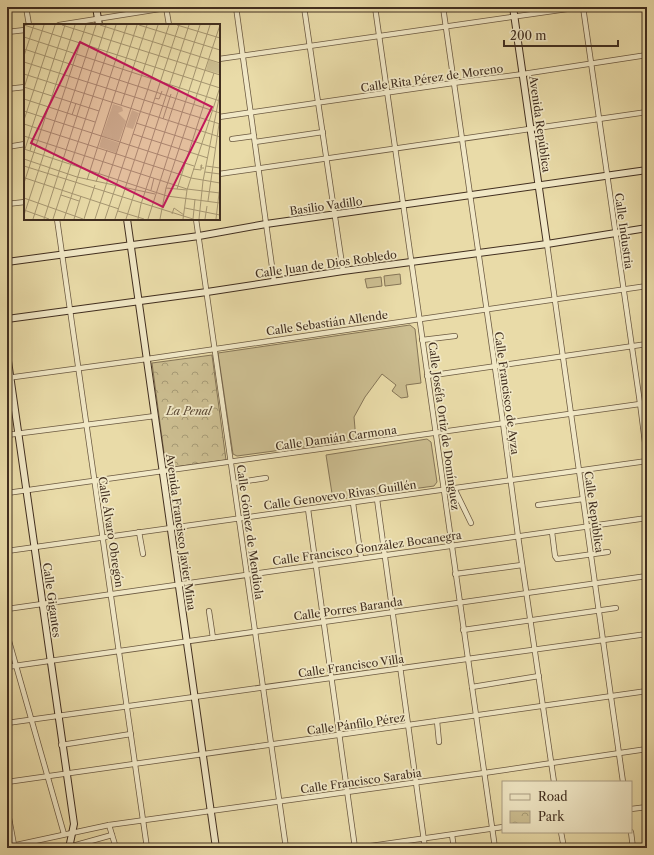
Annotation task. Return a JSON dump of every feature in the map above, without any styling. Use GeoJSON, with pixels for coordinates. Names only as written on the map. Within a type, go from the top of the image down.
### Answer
{"type":"FeatureCollection","features":[{"type":"Feature","properties":{"kind":"street"},"geometry":{"type":"LineString","coordinates":[[26,7],[29,24]]}},
{"type":"Feature","properties":{"kind":"street"},"geometry":{"type":"LineString","coordinates":[[96,7],[99,22]]}},
{"type":"Feature","properties":{"kind":"street"},"geometry":{"type":"LineString","coordinates":[[166,7],[169,24]]}},
{"type":"Feature","properties":{"kind":"street"},"geometry":{"type":"LineString","coordinates":[[72,24],[99,22],[166,7],[172,7]]}},
{"type":"Feature","properties":{"kind":"street"},"geometry":{"type":"LineString","coordinates":[[236,7],[274,281]]}},
{"type":"Feature","properties":{"kind":"street"},"geometry":{"type":"LineString","coordinates":[[304,7],[343,271]]}},
{"type":"Feature","properties":{"kind":"street","name":"Calle Joséfa Ortiz de Domínguez"},"geometry":{"type":"LineString","coordinates":[[375,7],[495,848]]}},
{"type":"Feature","properties":{"kind":"street","name":"Calle Francisco de Ayza"},"geometry":{"type":"LineString","coordinates":[[443,7],[554,781]]}},
{"type":"Feature","properties":{"kind":"street","name":"Avenida República"},"geometry":{"type":"LineString","coordinates":[[513,7],[547,244]]}},
{"type":"Feature","properties":{"kind":"street"},"geometry":{"type":"LineString","coordinates":[[220,59],[582,7]]}},
{"type":"Feature","properties":{"kind":"street","name":"Calle Industria"},"geometry":{"type":"LineString","coordinates":[[582,7],[624,290],[647,459]]}},
{"type":"Feature","properties":{"kind":"street"},"geometry":{"type":"LineString","coordinates":[[7,32],[24,30]]}},
{"type":"Feature","properties":{"kind":"street","name":"Calle Rita Pérez de Moreno"},"geometry":{"type":"LineString","coordinates":[[220,117],[387,94],[647,55]]}},
{"type":"Feature","properties":{"kind":"street"},"geometry":{"type":"LineString","coordinates":[[7,89],[24,87]]}},
{"type":"Feature","properties":{"kind":"street"},"geometry":{"type":"LineString","coordinates":[[220,174],[647,112]]}},
{"type":"Feature","properties":{"kind":"street"},"geometry":{"type":"LineString","coordinates":[[255,142],[322,132]]}},
{"type":"Feature","properties":{"kind":"street"},"geometry":{"type":"LineString","coordinates":[[232,139],[254,136]]}},
{"type":"Feature","properties":{"kind":"street"},"geometry":{"type":"LineString","coordinates":[[7,147],[24,144]]}},
{"type":"Feature","properties":{"kind":"street","name":"Basilio Vadillo"},"geometry":{"type":"LineString","coordinates":[[7,262],[198,236],[266,224],[647,170]]}},
{"type":"Feature","properties":{"kind":"street"},"geometry":{"type":"LineString","coordinates":[[7,204],[24,202]]}},
{"type":"Feature","properties":{"kind":"street","name":"Calle Álvaro Obregón"},"geometry":{"type":"LineString","coordinates":[[57,220],[147,848]]}},
{"type":"Feature","properties":{"kind":"street","name":"Avenida Francisco Javier Mina"},"geometry":{"type":"LineString","coordinates":[[127,220],[216,848]]}},
{"type":"Feature","properties":{"kind":"street","name":"Calle Gómez de Mendiola"},"geometry":{"type":"LineString","coordinates":[[196,220],[286,848]]}},
{"type":"Feature","properties":{"kind":"street","name":"Calle Juan de Dios Robledo"},"geometry":{"type":"LineString","coordinates":[[7,319],[139,302],[343,271],[547,244],[647,228]]}},
{"type":"Feature","properties":{"kind":"street","name":"Calle República"},"geometry":{"type":"LineString","coordinates":[[547,244],[623,781]]}},
{"type":"Feature","properties":{"kind":"street","name":"Calle Sebastián Allende"},"geometry":{"type":"LineString","coordinates":[[9,378],[647,286]]}},
{"type":"Feature","properties":{"kind":"street"},"geometry":{"type":"LineString","coordinates":[[422,340],[456,336]]}},
{"type":"Feature","properties":{"kind":"street"},"geometry":{"type":"LineString","coordinates":[[427,376],[647,344]]}},
{"type":"Feature","properties":{"kind":"street","name":"Calle Gigantes"},"geometry":{"type":"LineString","coordinates":[[7,354],[9,378],[27,490],[74,824],[75,832],[69,847]]}},
{"type":"Feature","properties":{"kind":"street","name":"Calle Damián Carmona"},"geometry":{"type":"LineString","coordinates":[[7,493],[647,402]]}},
{"type":"Feature","properties":{"kind":"street"},"geometry":{"type":"LineString","coordinates":[[7,435],[155,416]]}},
{"type":"Feature","properties":{"kind":"street","name":"Calle Genovevo Rivas Guillén"},"geometry":{"type":"LineString","coordinates":[[7,551],[510,480],[647,459]]}},
{"type":"Feature","properties":{"kind":"street"},"geometry":{"type":"LineString","coordinates":[[234,483],[266,478]]}},
{"type":"Feature","properties":{"kind":"street"},"geometry":{"type":"LineString","coordinates":[[454,488],[471,523]]}},
{"type":"Feature","properties":{"kind":"street"},"geometry":{"type":"LineString","coordinates":[[376,499],[425,848]]}},
{"type":"Feature","properties":{"kind":"street"},"geometry":{"type":"LineString","coordinates":[[538,505],[583,499]]}},
{"type":"Feature","properties":{"kind":"street"},"geometry":{"type":"LineString","coordinates":[[353,502],[361,558]]}},
{"type":"Feature","properties":{"kind":"street"},"geometry":{"type":"LineString","coordinates":[[308,509],[356,848],[502,827]]}},
{"type":"Feature","properties":{"kind":"street","name":"Calle Francisco González Bocanegra"},"geometry":{"type":"LineString","coordinates":[[7,609],[647,518]]}},
{"type":"Feature","properties":{"kind":"street"},"geometry":{"type":"LineString","coordinates":[[139,532],[143,554]]}},
{"type":"Feature","properties":{"kind":"street"},"geometry":{"type":"LineString","coordinates":[[552,532],[556,559],[608,552]]}},
{"type":"Feature","properties":{"kind":"street"},"geometry":{"type":"LineString","coordinates":[[455,574],[522,564]]}},
{"type":"Feature","properties":{"kind":"street","name":"Calle Porres Baranda"},"geometry":{"type":"LineString","coordinates":[[7,667],[647,576]]}},
{"type":"Feature","properties":{"kind":"street"},"geometry":{"type":"LineString","coordinates":[[463,630],[616,608]]}},
{"type":"Feature","properties":{"kind":"street"},"geometry":{"type":"LineString","coordinates":[[209,611],[213,638]]}},
{"type":"Feature","properties":{"kind":"street"},"geometry":{"type":"LineString","coordinates":[[7,634],[32,720],[46,776],[64,834]]}},
{"type":"Feature","properties":{"kind":"street","name":"Calle Francisco Villa"},"geometry":{"type":"LineString","coordinates":[[7,723],[127,708],[468,658],[647,634]]}},
{"type":"Feature","properties":{"kind":"street"},"geometry":{"type":"LineString","coordinates":[[472,687],[539,676]]}},
{"type":"Feature","properties":{"kind":"street","name":"Calle Pánfilo Pérez"},"geometry":{"type":"LineString","coordinates":[[7,782],[647,691]]}},
{"type":"Feature","properties":{"kind":"street"},"geometry":{"type":"LineString","coordinates":[[437,721],[439,742]]}},
{"type":"Feature","properties":{"kind":"street"},"geometry":{"type":"LineString","coordinates":[[62,745],[131,734]]}},
{"type":"Feature","properties":{"kind":"street","name":"Calle Francisco Sarabia"},"geometry":{"type":"LineString","coordinates":[[7,847],[109,825],[647,749]]}},
{"type":"Feature","properties":{"kind":"street"},"geometry":{"type":"LineString","coordinates":[[632,809],[647,807]]}},
{"type":"Feature","properties":{"kind":"street"},"geometry":{"type":"LineString","coordinates":[[9,818],[14,845]]}},
{"type":"Feature","properties":{"kind":"street"},"geometry":{"type":"LineString","coordinates":[[109,825],[116,848]]}},
{"type":"Feature","properties":{"kind":"street"},"geometry":{"type":"LineString","coordinates":[[561,833],[564,848]]}},
{"type":"Feature","properties":{"kind":"street"},"geometry":{"type":"LineString","coordinates":[[631,833],[633,848]]}},
{"type":"Feature","properties":{"kind":"street"},"geometry":{"type":"LineString","coordinates":[[452,834],[454,848]]}},
{"type":"Feature","properties":{"kind":"street"},"geometry":{"type":"LineString","coordinates":[[69,847],[112,835]]}},
{"type":"Feature","properties":{"kind":"green space"},"geometry":{"type":"Polygon","coordinates":[[[400,274],[401,284],[385,286],[384,276],[400,274]]]}},
{"type":"Feature","properties":{"kind":"green space"},"geometry":{"type":"Polygon","coordinates":[[[381,277],[382,286],[367,288],[365,279],[381,277]]]}},
{"type":"Feature","properties":{"kind":"green space"},"geometry":{"type":"Polygon","coordinates":[[[410,325],[415,329],[421,383],[406,385],[408,397],[401,398],[392,391],[396,385],[382,374],[365,397],[354,417],[356,440],[237,456],[233,454],[218,353],[410,325]]]}},
{"type":"Feature","properties":{"kind":"green space","name":"La Penal"},"geometry":{"type":"Polygon","coordinates":[[[212,355],[226,460],[166,468],[152,363],[212,355]]]}},
{"type":"Feature","properties":{"kind":"green space"},"geometry":{"type":"Polygon","coordinates":[[[427,439],[431,442],[437,482],[434,486],[333,500],[326,455],[427,439]]]}}]}
